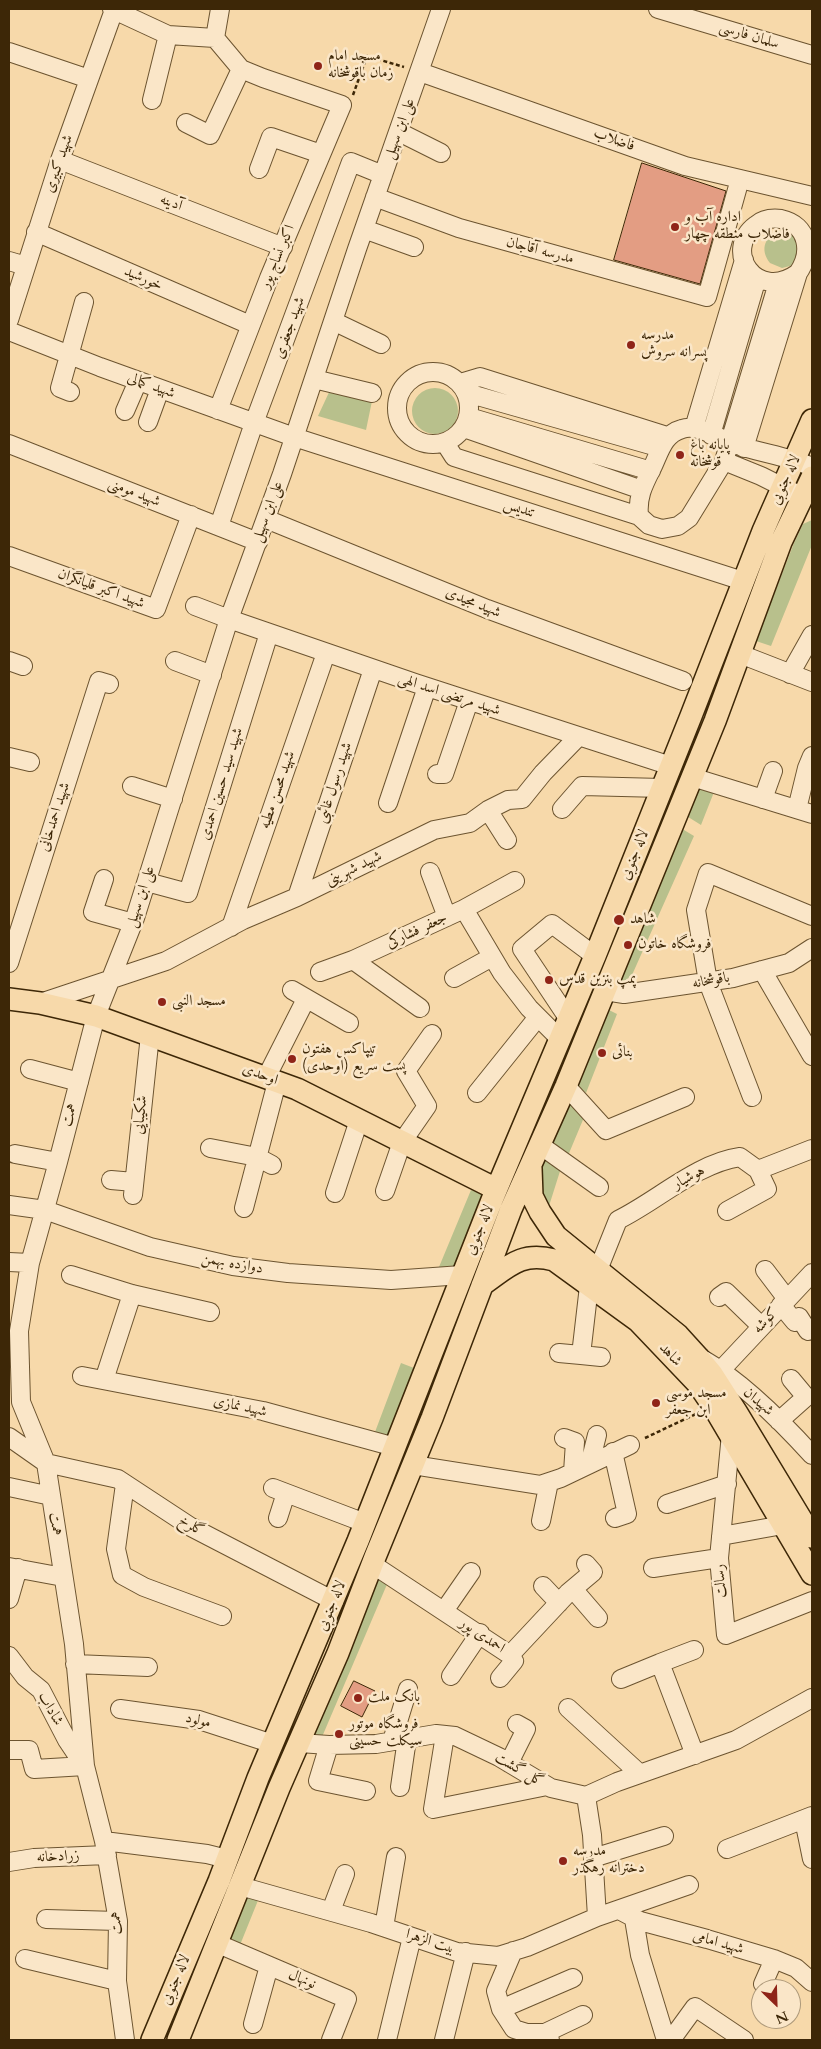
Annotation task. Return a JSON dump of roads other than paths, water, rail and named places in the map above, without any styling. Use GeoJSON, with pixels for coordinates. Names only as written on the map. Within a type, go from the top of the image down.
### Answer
{"type":"FeatureCollection","features":[{"type":"Feature","properties":{"kind":"main road","name":"لاله جنوبی"},"geometry":{"type":"LineString","coordinates":[[152,2040],[287,1710],[334,1601],[496,1189],[595,956],[773,508],[782,488],[803,463],[808,430]]}},
{"type":"Feature","properties":{"kind":"main road","name":"لاله جنوبی"},"geometry":{"type":"LineString","coordinates":[[178,2040],[216,1943],[336,1657],[413,1465],[511,1209],[566,1086],[692,777],[781,542],[809,491]]}},
{"type":"Feature","properties":{"kind":"main road","name":"اوحدی"},"geometry":{"type":"LineString","coordinates":[[9,999],[40,1003],[96,1016],[298,1089],[496,1189]]}},
{"type":"Feature","properties":{"kind":"main road","name":"شاهد"},"geometry":{"type":"LineString","coordinates":[[536,1154],[532,1196],[540,1212],[556,1236],[594,1278],[698,1384],[731,1434],[812,1574]]}},
{"type":"Feature","properties":{"kind":"main road","name":"شاهد"},"geometry":{"type":"LineString","coordinates":[[482,1285],[511,1264],[529,1256],[540,1256],[554,1260],[594,1278],[678,1335],[698,1357],[732,1405],[812,1537]]}},
{"type":"Feature","properties":{"kind":"main road"},"geometry":{"type":"LineString","coordinates":[[319,1637],[318,1655],[320,1661],[328,1663],[336,1657]]}},
{"type":"Feature","properties":{"kind":"main road"},"geometry":{"type":"LineString","coordinates":[[287,1710],[299,1706],[304,1710],[305,1720],[300,1740]]}},
{"type":"Feature","properties":{"kind":"street"},"geometry":{"type":"LineString","coordinates":[[113,9],[168,35],[215,38],[241,68],[210,135],[186,123]]}},
{"type":"Feature","properties":{"kind":"street","name":"شهید کبیری"},"geometry":{"type":"LineString","coordinates":[[9,320],[60,160],[113,9]]}},
{"type":"Feature","properties":{"kind":"street"},"geometry":{"type":"LineString","coordinates":[[215,38],[220,9]]}},
{"type":"Feature","properties":{"kind":"street","name":"علی ابن سهیل"},"geometry":{"type":"LineString","coordinates":[[96,1016],[133,923],[229,619],[266,519],[441,9]]}},
{"type":"Feature","properties":{"kind":"street","name":"سلمان فارسی"},"geometry":{"type":"LineString","coordinates":[[658,9],[812,55]]}},
{"type":"Feature","properties":{"kind":"street"},"geometry":{"type":"LineString","coordinates":[[152,100],[168,35]]}},
{"type":"Feature","properties":{"kind":"street"},"geometry":{"type":"LineString","coordinates":[[9,52],[89,79]]}},
{"type":"Feature","properties":{"kind":"street","name":"اکبر نساج پور"},"geometry":{"type":"LineString","coordinates":[[218,410],[250,325],[342,105],[263,78],[241,68]]}},
{"type":"Feature","properties":{"kind":"street","name":"فاضلاب"},"geometry":{"type":"LineString","coordinates":[[420,72],[685,166],[812,196]]}},
{"type":"Feature","properties":{"kind":"street"},"geometry":{"type":"LineString","coordinates":[[399,132],[441,153]]}},
{"type":"Feature","properties":{"kind":"street"},"geometry":{"type":"LineString","coordinates":[[259,169],[271,137],[321,154]]}},
{"type":"Feature","properties":{"kind":"street","name":"آدینه"},"geometry":{"type":"LineString","coordinates":[[60,160],[283,247]]}},
{"type":"Feature","properties":{"kind":"street","name":"شهید جعفری"},"geometry":{"type":"LineString","coordinates":[[219,526],[254,423],[351,162],[383,175]]}},
{"type":"Feature","properties":{"kind":"street","name":"مدرسه آقاجان"},"geometry":{"type":"LineString","coordinates":[[375,197],[459,228],[707,297],[740,179]]}},
{"type":"Feature","properties":{"kind":"street"},"geometry":{"type":"LineString","coordinates":[[445,443],[454,458],[639,516],[649,525],[662,529],[678,526],[689,518],[724,461],[738,445],[798,273],[804,264],[807,254],[802,234],[796,226],[788,221],[767,219],[758,223],[750,230],[745,238],[742,249],[748,270],[756,278],[778,283],[789,280],[798,273]]}},
{"type":"Feature","properties":{"kind":"street"},"geometry":{"type":"LineString","coordinates":[[364,229],[414,247]]}},
{"type":"Feature","properties":{"kind":"street","name":"خورشید"},"geometry":{"type":"LineString","coordinates":[[36,232],[250,325]]}},
{"type":"Feature","properties":{"kind":"street"},"geometry":{"type":"LineString","coordinates":[[9,260],[26,266]]}},
{"type":"Feature","properties":{"kind":"street"},"geometry":{"type":"LineString","coordinates":[[694,428],[744,260]]}},
{"type":"Feature","properties":{"kind":"street"},"geometry":{"type":"LineString","coordinates":[[712,434],[756,278]]}},
{"type":"Feature","properties":{"kind":"street"},"geometry":{"type":"LineString","coordinates":[[738,445],[778,283]]}},
{"type":"Feature","properties":{"kind":"street"},"geometry":{"type":"LineString","coordinates":[[70,392],[60,388],[84,302]]}},
{"type":"Feature","properties":{"kind":"street"},"geometry":{"type":"LineString","coordinates":[[333,321],[382,344]]}},
{"type":"Feature","properties":{"kind":"street","name":"شهید کمالی"},"geometry":{"type":"LineString","coordinates":[[9,332],[294,437]]}},
{"type":"Feature","properties":{"kind":"street"},"geometry":{"type":"LineString","coordinates":[[426,372],[450,375],[463,388],[470,405],[466,423],[456,437],[445,443],[434,445],[422,443],[411,438],[403,429],[396,407],[399,395],[405,384],[414,376],[426,372]]}},
{"type":"Feature","properties":{"kind":"street"},"geometry":{"type":"LineString","coordinates":[[463,388],[480,377],[664,442]]}},
{"type":"Feature","properties":{"kind":"street"},"geometry":{"type":"LineString","coordinates":[[314,379],[372,393]]}},
{"type":"Feature","properties":{"kind":"street"},"geometry":{"type":"LineString","coordinates":[[125,411],[138,381]]}},
{"type":"Feature","properties":{"kind":"street"},"geometry":{"type":"LineString","coordinates":[[148,422],[160,389]]}},
{"type":"Feature","properties":{"kind":"street"},"geometry":{"type":"LineString","coordinates":[[466,423],[651,470]]}},
{"type":"Feature","properties":{"kind":"street"},"geometry":{"type":"LineString","coordinates":[[466,423],[642,490]]}},
{"type":"Feature","properties":{"kind":"street"},"geometry":{"type":"LineString","coordinates":[[639,516],[638,502],[642,490],[664,442],[683,428],[694,428],[738,445],[803,463]]}},
{"type":"Feature","properties":{"kind":"street"},"geometry":{"type":"LineString","coordinates":[[772,455],[786,450],[808,430]]}},
{"type":"Feature","properties":{"kind":"street","name":"تندیس"},"geometry":{"type":"LineString","coordinates":[[294,437],[743,581]]}},
{"type":"Feature","properties":{"kind":"street","name":"شهید مومنی"},"geometry":{"type":"LineString","coordinates":[[9,444],[258,542]]}},
{"type":"Feature","properties":{"kind":"street"},"geometry":{"type":"LineString","coordinates":[[724,461],[761,476],[782,488],[809,491]]}},
{"type":"Feature","properties":{"kind":"street"},"geometry":{"type":"LineString","coordinates":[[761,476],[773,508]]}},
{"type":"Feature","properties":{"kind":"street","name":"شهید اکبر قلیانگران"},"geometry":{"type":"LineString","coordinates":[[9,556],[156,609],[191,515]]}},
{"type":"Feature","properties":{"kind":"street","name":"شهید مجیدی"},"geometry":{"type":"LineString","coordinates":[[266,519],[487,609],[683,681]]}},
{"type":"Feature","properties":{"kind":"street","name":"شهید مرتضی اسد الهی"},"geometry":{"type":"LineString","coordinates":[[195,606],[373,669],[671,766]]}},
{"type":"Feature","properties":{"kind":"street","name":"شهید سید حسین احمدی"},"geometry":{"type":"LineString","coordinates":[[147,882],[188,894],[269,633]]}},
{"type":"Feature","properties":{"kind":"street"},"geometry":{"type":"LineString","coordinates":[[790,674],[812,635]]}},
{"type":"Feature","properties":{"kind":"street","name":"شهید محسن مطیه"},"geometry":{"type":"LineString","coordinates":[[230,927],[326,653]]}},
{"type":"Feature","properties":{"kind":"street"},"geometry":{"type":"LineString","coordinates":[[740,654],[812,682]]}},
{"type":"Feature","properties":{"kind":"street"},"geometry":{"type":"LineString","coordinates":[[174,661],[212,675]]}},
{"type":"Feature","properties":{"kind":"street","name":"شهید رسول غائبی"},"geometry":{"type":"LineString","coordinates":[[297,897],[373,669]]}},
{"type":"Feature","properties":{"kind":"street","name":"شهید احمدخانی"},"geometry":{"type":"LineString","coordinates":[[9,963],[98,681],[109,684]]}},
{"type":"Feature","properties":{"kind":"street"},"geometry":{"type":"LineString","coordinates":[[388,803],[427,687]]}},
{"type":"Feature","properties":{"kind":"street"},"geometry":{"type":"LineString","coordinates":[[438,774],[444,774],[469,701]]}},
{"type":"Feature","properties":{"kind":"street","name":"شهید شهرینی"},"geometry":{"type":"LineString","coordinates":[[40,1003],[166,961],[230,927],[297,897],[434,830],[470,823],[488,810],[508,800],[522,799],[542,773],[578,737]]}},
{"type":"Feature","properties":{"kind":"street"},"geometry":{"type":"LineString","coordinates":[[692,777],[805,812],[807,768],[812,756]]}},
{"type":"Feature","properties":{"kind":"street"},"geometry":{"type":"LineString","coordinates":[[9,757],[30,762]]}},
{"type":"Feature","properties":{"kind":"street"},"geometry":{"type":"LineString","coordinates":[[763,799],[773,772]]}},
{"type":"Feature","properties":{"kind":"street"},"geometry":{"type":"LineString","coordinates":[[132,786],[173,799]]}},
{"type":"Feature","properties":{"kind":"street"},"geometry":{"type":"LineString","coordinates":[[562,808],[582,786],[662,788]]}},
{"type":"Feature","properties":{"kind":"street"},"geometry":{"type":"LineString","coordinates":[[488,810],[507,840]]}},
{"type":"Feature","properties":{"kind":"street"},"geometry":{"type":"LineString","coordinates":[[430,872],[447,917]]}},
{"type":"Feature","properties":{"kind":"street"},"geometry":{"type":"LineString","coordinates":[[752,1097],[708,982],[696,910],[708,873],[812,916]]}},
{"type":"Feature","properties":{"kind":"street"},"geometry":{"type":"LineString","coordinates":[[104,879],[93,912],[133,923]]}},
{"type":"Feature","properties":{"kind":"street"},"geometry":{"type":"LineString","coordinates":[[464,910],[515,881]]}},
{"type":"Feature","properties":{"kind":"street","name":"جعفر فشارکی"},"geometry":{"type":"LineString","coordinates":[[320,972],[353,960],[464,910],[502,973],[538,1017],[560,1039]]}},
{"type":"Feature","properties":{"kind":"street"},"geometry":{"type":"LineString","coordinates":[[568,1018],[522,949],[552,924],[595,956]]}},
{"type":"Feature","properties":{"kind":"street","name":"باقوشخانه"},"geometry":{"type":"LineString","coordinates":[[605,991],[624,994],[708,982],[789,963],[812,948]]}},
{"type":"Feature","properties":{"kind":"street"},"geometry":{"type":"LineString","coordinates":[[454,978],[492,957]]}},
{"type":"Feature","properties":{"kind":"street"},"geometry":{"type":"LineString","coordinates":[[353,960],[420,1008]]}},
{"type":"Feature","properties":{"kind":"street"},"geometry":{"type":"LineString","coordinates":[[762,970],[812,1056]]}},
{"type":"Feature","properties":{"kind":"street"},"geometry":{"type":"LineString","coordinates":[[244,1208],[265,1161],[272,1080],[299,995],[350,1023]]}},
{"type":"Feature","properties":{"kind":"street","name":"همت"},"geometry":{"type":"LineString","coordinates":[[96,1016],[30,1263],[14,1358],[21,1402],[46,1463],[76,1664],[85,1766],[105,1848],[118,1921],[117,1981],[125,2040]]}},
{"type":"Feature","properties":{"kind":"street"},"geometry":{"type":"LineString","coordinates":[[477,1093],[538,1017]]}},
{"type":"Feature","properties":{"kind":"street"},"geometry":{"type":"LineString","coordinates":[[385,1191],[402,1142],[427,1106],[406,1071],[432,1034]]}},
{"type":"Feature","properties":{"kind":"street","name":"شکیبایی"},"geometry":{"type":"LineString","coordinates":[[111,1180],[134,1188],[150,1035]]}},
{"type":"Feature","properties":{"kind":"street"},"geometry":{"type":"LineString","coordinates":[[30,1069],[79,1082]]}},
{"type":"Feature","properties":{"kind":"street"},"geometry":{"type":"LineString","coordinates":[[566,1086],[606,1130],[685,1097]]}},
{"type":"Feature","properties":{"kind":"street"},"geometry":{"type":"LineString","coordinates":[[335,1193],[358,1120]]}},
{"type":"Feature","properties":{"kind":"street"},"geometry":{"type":"LineString","coordinates":[[210,1148],[265,1161]]}},
{"type":"Feature","properties":{"kind":"street"},"geometry":{"type":"LineString","coordinates":[[727,1211],[767,1190],[758,1170],[812,1149]]}},
{"type":"Feature","properties":{"kind":"street"},"geometry":{"type":"LineString","coordinates":[[15,1154],[58,1162]]}},
{"type":"Feature","properties":{"kind":"street"},"geometry":{"type":"LineString","coordinates":[[536,1154],[599,1187]]}},
{"type":"Feature","properties":{"kind":"street","name":"هوشیار"},"geometry":{"type":"LineString","coordinates":[[581,1355],[594,1278],[618,1220],[635,1212],[661,1193],[724,1159],[740,1157],[758,1170]]}},
{"type":"Feature","properties":{"kind":"street","name":"دوازده بهمن"},"geometry":{"type":"LineString","coordinates":[[9,1205],[45,1210],[150,1247],[233,1266],[392,1280],[462,1275]]}},
{"type":"Feature","properties":{"kind":"street"},"geometry":{"type":"LineString","coordinates":[[9,1262],[30,1263]]}},
{"type":"Feature","properties":{"kind":"street"},"geometry":{"type":"LineString","coordinates":[[765,1270],[795,1322],[799,1318],[808,1331]]}},
{"type":"Feature","properties":{"kind":"street","name":"کوشه"},"geometry":{"type":"LineString","coordinates":[[721,1370],[812,1273]]}},
{"type":"Feature","properties":{"kind":"street"},"geometry":{"type":"LineString","coordinates":[[71,1275],[132,1294],[210,1312]]}},
{"type":"Feature","properties":{"kind":"street"},"geometry":{"type":"LineString","coordinates":[[719,1297],[726,1292],[761,1326]]}},
{"type":"Feature","properties":{"kind":"street"},"geometry":{"type":"LineString","coordinates":[[104,1380],[132,1294]]}},
{"type":"Feature","properties":{"kind":"street"},"geometry":{"type":"LineString","coordinates":[[559,1353],[601,1357]]}},
{"type":"Feature","properties":{"kind":"street","name":"شهیدان"},"geometry":{"type":"LineString","coordinates":[[698,1357],[721,1370],[779,1421],[806,1436],[812,1455]]}},
{"type":"Feature","properties":{"kind":"street","name":"شهید نمازی"},"geometry":{"type":"LineString","coordinates":[[82,1376],[263,1411],[395,1447]]}},
{"type":"Feature","properties":{"kind":"street"},"geometry":{"type":"LineString","coordinates":[[779,1421],[806,1396],[791,1380]]}},
{"type":"Feature","properties":{"kind":"street","name":"رسالت"},"geometry":{"type":"LineString","coordinates":[[731,1434],[719,1558],[726,1635],[812,1601]]}},
{"type":"Feature","properties":{"kind":"street"},"geometry":{"type":"LineString","coordinates":[[590,1463],[597,1435]]}},
{"type":"Feature","properties":{"kind":"street"},"geometry":{"type":"LineString","coordinates":[[9,1437],[46,1463]]}},
{"type":"Feature","properties":{"kind":"street"},"geometry":{"type":"LineString","coordinates":[[564,1438],[575,1442],[573,1472]]}},
{"type":"Feature","properties":{"kind":"street"},"geometry":{"type":"LineString","coordinates":[[413,1465],[540,1485],[573,1472],[630,1445]]}},
{"type":"Feature","properties":{"kind":"street"},"geometry":{"type":"LineString","coordinates":[[613,1452],[627,1514],[615,1518]]}},
{"type":"Feature","properties":{"kind":"street","name":"گلرخ"},"geometry":{"type":"LineString","coordinates":[[46,1463],[118,1479],[191,1527],[334,1601]]}},
{"type":"Feature","properties":{"kind":"street"},"geometry":{"type":"LineString","coordinates":[[540,1521],[549,1482]]}},
{"type":"Feature","properties":{"kind":"street"},"geometry":{"type":"LineString","coordinates":[[126,1484],[116,1549],[122,1575],[144,1587],[222,1616]]}},
{"type":"Feature","properties":{"kind":"street"},"geometry":{"type":"LineString","coordinates":[[667,1505],[727,1484]]}},
{"type":"Feature","properties":{"kind":"street"},"geometry":{"type":"LineString","coordinates":[[9,1487],[51,1496]]}},
{"type":"Feature","properties":{"kind":"street"},"geometry":{"type":"LineString","coordinates":[[278,1518],[280,1490],[365,1523]]}},
{"type":"Feature","properties":{"kind":"street"},"geometry":{"type":"LineString","coordinates":[[721,1536],[783,1525]]}},
{"type":"Feature","properties":{"kind":"street"},"geometry":{"type":"LineString","coordinates":[[653,1568],[719,1558]]}},
{"type":"Feature","properties":{"kind":"street","name":"احمدی پور"},"geometry":{"type":"LineString","coordinates":[[372,1564],[480,1633],[510,1655],[559,1603],[593,1572],[586,1564]]}},
{"type":"Feature","properties":{"kind":"street"},"geometry":{"type":"LineString","coordinates":[[9,1599],[13,1568],[63,1577]]}},
{"type":"Feature","properties":{"kind":"street"},"geometry":{"type":"LineString","coordinates":[[444,1611],[471,1572]]}},
{"type":"Feature","properties":{"kind":"street"},"geometry":{"type":"LineString","coordinates":[[543,1586],[559,1603]]}},
{"type":"Feature","properties":{"kind":"street"},"geometry":{"type":"LineString","coordinates":[[573,1589],[598,1618]]}},
{"type":"Feature","properties":{"kind":"street"},"geometry":{"type":"LineString","coordinates":[[450,1676],[480,1633]]}},
{"type":"Feature","properties":{"kind":"street"},"geometry":{"type":"LineString","coordinates":[[621,1679],[694,1650]]}},
{"type":"Feature","properties":{"kind":"street"},"geometry":{"type":"LineString","coordinates":[[500,1678],[514,1661],[510,1655]]}},
{"type":"Feature","properties":{"kind":"street","name":"شاداب"},"geometry":{"type":"LineString","coordinates":[[9,1656],[26,1677],[41,1690],[67,1740],[85,1766]]}},
{"type":"Feature","properties":{"kind":"street"},"geometry":{"type":"LineString","coordinates":[[660,1663],[695,1755]]}},
{"type":"Feature","properties":{"kind":"street"},"geometry":{"type":"LineString","coordinates":[[76,1664],[148,1667]]}},
{"type":"Feature","properties":{"kind":"street"},"geometry":{"type":"LineString","coordinates":[[400,1787],[399,1740],[408,1689]]}},
{"type":"Feature","properties":{"kind":"street"},"geometry":{"type":"LineString","coordinates":[[597,1918],[586,1796],[617,1782],[736,1740],[812,1698]]}},
{"type":"Feature","properties":{"kind":"street"},"geometry":{"type":"LineString","coordinates":[[568,1708],[640,1774]]}},
{"type":"Feature","properties":{"kind":"street","name":"مولود"},"geometry":{"type":"LineString","coordinates":[[120,1709],[199,1720],[273,1744]]}},
{"type":"Feature","properties":{"kind":"street"},"geometry":{"type":"LineString","coordinates":[[509,1763],[526,1729],[517,1724]]}},
{"type":"Feature","properties":{"kind":"street","name":"گل گشت"},"geometry":{"type":"LineString","coordinates":[[300,1740],[329,1745],[399,1740],[436,1734],[455,1736],[509,1763],[547,1786],[586,1796]]}},
{"type":"Feature","properties":{"kind":"street"},"geometry":{"type":"LineString","coordinates":[[445,1735],[433,1809],[547,1786]]}},
{"type":"Feature","properties":{"kind":"street"},"geometry":{"type":"LineString","coordinates":[[329,1745],[318,1781],[366,1791]]}},
{"type":"Feature","properties":{"kind":"street"},"geometry":{"type":"LineString","coordinates":[[9,1750],[29,1750],[34,1769],[85,1766]]}},
{"type":"Feature","properties":{"kind":"street"},"geometry":{"type":"LineString","coordinates":[[727,1849],[808,1818],[812,1859]]}},
{"type":"Feature","properties":{"kind":"street"},"geometry":{"type":"LineString","coordinates":[[593,1858],[664,1836]]}},
{"type":"Feature","properties":{"kind":"street","name":"زرادخانه"},"geometry":{"type":"LineString","coordinates":[[9,1862],[105,1848],[207,1854],[227,1860]]}},
{"type":"Feature","properties":{"kind":"street"},"geometry":{"type":"LineString","coordinates":[[384,1927],[396,1857]]}},
{"type":"Feature","properties":{"kind":"street"},"geometry":{"type":"LineString","coordinates":[[331,1911],[345,1874]]}},
{"type":"Feature","properties":{"kind":"street","name":"بیت الزهرا"},"geometry":{"type":"LineString","coordinates":[[240,1886],[384,1927],[457,1952],[498,1956],[597,1918],[626,1914],[689,1885]]}},
{"type":"Feature","properties":{"kind":"street"},"geometry":{"type":"LineString","coordinates":[[626,1914],[666,2040]]}},
{"type":"Feature","properties":{"kind":"street","name":"شهید امامی"},"geometry":{"type":"LineString","coordinates":[[626,1914],[774,1959],[796,1968],[812,1982]]}},
{"type":"Feature","properties":{"kind":"street"},"geometry":{"type":"LineString","coordinates":[[46,1919],[118,1921]]}},
{"type":"Feature","properties":{"kind":"street"},"geometry":{"type":"LineString","coordinates":[[387,2040],[412,1936]]}},
{"type":"Feature","properties":{"kind":"street","name":"نونهال"},"geometry":{"type":"LineString","coordinates":[[216,1943],[347,1999],[331,2040]]}},
{"type":"Feature","properties":{"kind":"street"},"geometry":{"type":"LineString","coordinates":[[513,1951],[496,1991],[511,2035],[527,2033],[548,2037],[584,2015]]}},
{"type":"Feature","properties":{"kind":"street"},"geometry":{"type":"LineString","coordinates":[[444,2040],[466,1952]]}},
{"type":"Feature","properties":{"kind":"street"},"geometry":{"type":"LineString","coordinates":[[25,1959],[117,1981]]}},
{"type":"Feature","properties":{"kind":"street"},"geometry":{"type":"LineString","coordinates":[[765,1979],[774,1959]]}},
{"type":"Feature","properties":{"kind":"street"},"geometry":{"type":"LineString","coordinates":[[253,2024],[269,1966]]}},
{"type":"Feature","properties":{"kind":"street"},"geometry":{"type":"LineString","coordinates":[[501,2009],[573,1978]]}},
{"type":"Feature","properties":{"kind":"street"},"geometry":{"type":"LineString","coordinates":[[670,2040],[695,2007],[744,2040]]}},
{"type":"Feature","properties":{"kind":"place","name":"مسجد امام زمان باقوشخانه"},"geometry":{"type":"Point","coordinates":[318,66]}},
{"type":"Feature","properties":{"kind":"place","name":"اداره آب و فاضلاب منطقه چهار"},"geometry":{"type":"Point","coordinates":[675,227]}},
{"type":"Feature","properties":{"kind":"place","name":"مدرسه پسرانه سروش"},"geometry":{"type":"Point","coordinates":[631,345]}},
{"type":"Feature","properties":{"kind":"place","name":"پایانه باغ قوشخانه"},"geometry":{"type":"Point","coordinates":[680,455]}},
{"type":"Feature","properties":{"kind":"place","name":"شاهد"},"geometry":{"type":"Point","coordinates":[619,920]}},
{"type":"Feature","properties":{"kind":"place","name":"فروشگاه خاتون"},"geometry":{"type":"Point","coordinates":[628,945]}},
{"type":"Feature","properties":{"kind":"place","name":"پمپ بنزین قدس"},"geometry":{"type":"Point","coordinates":[549,980]}},
{"type":"Feature","properties":{"kind":"place","name":"مسجد النبی"},"geometry":{"type":"Point","coordinates":[162,1002]}},
{"type":"Feature","properties":{"kind":"place","name":"بنائی"},"geometry":{"type":"Point","coordinates":[602,1053]}},
{"type":"Feature","properties":{"kind":"place","name":"تیپاکس هفتون (اوحدی) پست سریع"},"geometry":{"type":"Point","coordinates":[292,1059]}},
{"type":"Feature","properties":{"kind":"place","name":"مسجد موسی ابن جعفر"},"geometry":{"type":"Point","coordinates":[656,1403]}},
{"type":"Feature","properties":{"kind":"place","name":"بانک ملت"},"geometry":{"type":"Point","coordinates":[358,1698]}},
{"type":"Feature","properties":{"kind":"place","name":"فروشگاه موتور سیکلت حسینی"},"geometry":{"type":"Point","coordinates":[339,1734]}},
{"type":"Feature","properties":{"kind":"place","name":"مدرسه دخترانه رهگذر"},"geometry":{"type":"Point","coordinates":[563,1861]}}]}
